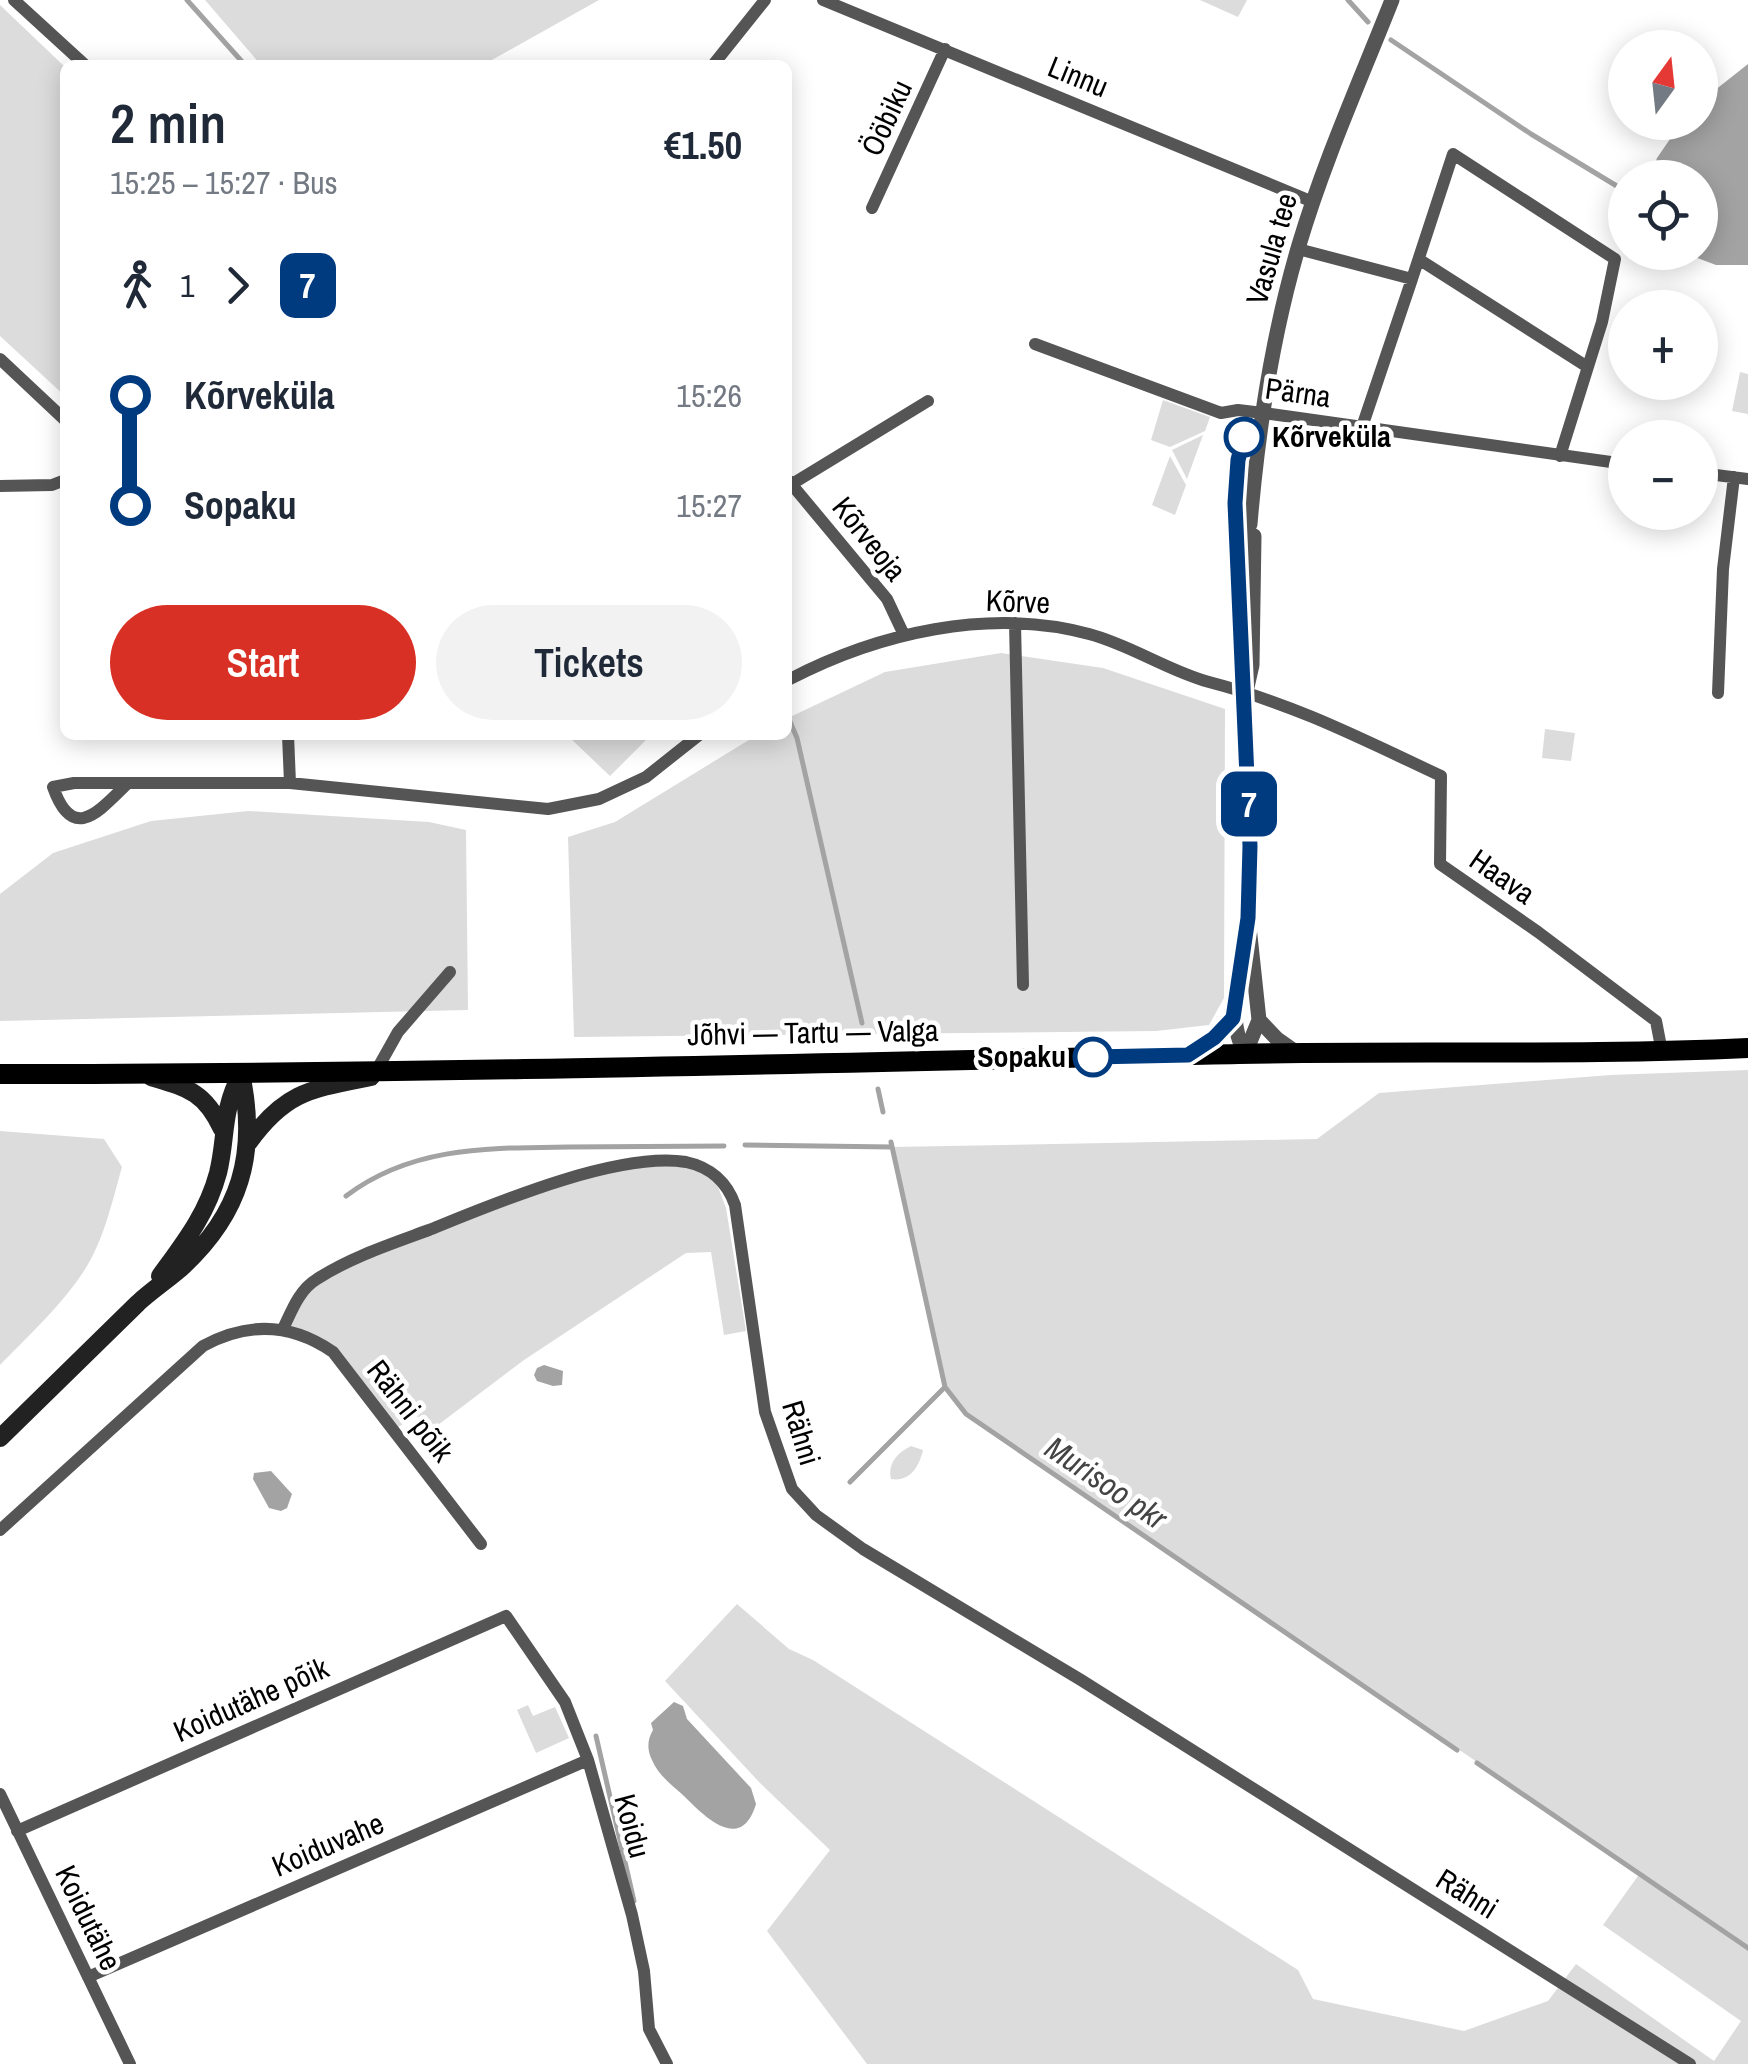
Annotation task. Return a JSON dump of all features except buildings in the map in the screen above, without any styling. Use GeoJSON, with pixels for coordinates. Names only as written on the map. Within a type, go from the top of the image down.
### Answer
{"type":"FeatureCollection","features":[{"type":"Feature","properties":{"kind":"highway","name":"Jõhvi — Tartu — Valga"},"geometry":{"type":"LineString","coordinates":[[0,1074],[385,1072],[1748,1048]]}},
{"type":"Feature","properties":{"kind":"main road"},"geometry":{"type":"LineString","coordinates":[[249,1142],[284,1102],[319,1088],[385,1072]]}},
{"type":"Feature","properties":{"kind":"main road"},"geometry":{"type":"LineString","coordinates":[[140,1074],[185,1086],[205,1099],[223,1130]]}},
{"type":"Feature","properties":{"kind":"main road"},"geometry":{"type":"LineString","coordinates":[[145,1297],[201,1219],[218,1172],[228,1099],[240,1074]]}},
{"type":"Feature","properties":{"kind":"main road"},"geometry":{"type":"LineString","coordinates":[[0,1438],[145,1297],[181,1268],[223,1218],[241,1181],[249,1142],[240,1074]]}},
{"type":"Feature","properties":{"kind":"street"},"geometry":{"type":"LineString","coordinates":[[14,0],[80,60]]}},
{"type":"Feature","properties":{"kind":"street"},"geometry":{"type":"LineString","coordinates":[[718,60],[765,0]]}},
{"type":"Feature","properties":{"kind":"street","name":"Linnu"},"geometry":{"type":"LineString","coordinates":[[823,0],[1313,202]]}},
{"type":"Feature","properties":{"kind":"street","name":"Vasula tee"},"geometry":{"type":"LineString","coordinates":[[1246,1054],[1233,1018],[1248,918],[1250,846],[1246,691],[1240,668],[1240,586],[1261,412],[1298,248],[1392,0]]}},
{"type":"Feature","properties":{"kind":"street","name":"Ööbiku"},"geometry":{"type":"LineString","coordinates":[[872,208],[945,49]]}},
{"type":"Feature","properties":{"kind":"street"},"geometry":{"type":"LineString","coordinates":[[1362,427],[1453,154],[1615,259],[1602,322],[1560,456]]}},
{"type":"Feature","properties":{"kind":"street"},"geometry":{"type":"LineString","coordinates":[[1298,248],[1412,279]]}},
{"type":"Feature","properties":{"kind":"street"},"geometry":{"type":"LineString","coordinates":[[1420,260],[1586,366]]}},
{"type":"Feature","properties":{"kind":"street","name":"Pärna"},"geometry":{"type":"LineString","coordinates":[[1035,344],[1221,413],[1261,412],[1608,462]]}},
{"type":"Feature","properties":{"kind":"street"},"geometry":{"type":"LineString","coordinates":[[0,359],[60,415]]}},
{"type":"Feature","properties":{"kind":"street"},"geometry":{"type":"LineString","coordinates":[[792,481],[928,402]]}},
{"type":"Feature","properties":{"kind":"street"},"geometry":{"type":"LineString","coordinates":[[1718,693],[1723,570],[1741,478]]}},
{"type":"Feature","properties":{"kind":"street"},"geometry":{"type":"LineString","coordinates":[[0,486],[60,482]]}},
{"type":"Feature","properties":{"kind":"street","name":"Kõrveoja"},"geometry":{"type":"LineString","coordinates":[[792,484],[887,600],[904,634]]}},
{"type":"Feature","properties":{"kind":"street"},"geometry":{"type":"LineString","coordinates":[[1015,623],[1023,986]]}},
{"type":"Feature","properties":{"kind":"street","name":"Kõrve"},"geometry":{"type":"LineString","coordinates":[[792,678],[861,646],[904,634],[1015,623],[1089,634],[1136,649],[1209,682],[1246,691]]}},
{"type":"Feature","properties":{"kind":"street","name":"Haava"},"geometry":{"type":"LineString","coordinates":[[1246,691],[1284,703],[1441,776],[1440,864],[1656,1021],[1662,1052]]}},
{"type":"Feature","properties":{"kind":"street"},"geometry":{"type":"LineString","coordinates":[[288,740],[290,783]]}},
{"type":"Feature","properties":{"kind":"street"},"geometry":{"type":"LineString","coordinates":[[128,783],[86,819],[75,819],[60,808],[53,787],[128,783],[290,783],[548,809],[599,799],[646,776],[693,740]]}},
{"type":"Feature","properties":{"kind":"street","name":"Vasula tee"},"geometry":{"type":"LineString","coordinates":[[1246,1054],[1259,1020],[1248,918]]}},
{"type":"Feature","properties":{"kind":"street"},"geometry":{"type":"LineString","coordinates":[[385,1072],[398,1032],[450,972]]}},
{"type":"Feature","properties":{"kind":"street"},"geometry":{"type":"LineString","coordinates":[[1188,1055],[1214,1038],[1233,1018]]}},
{"type":"Feature","properties":{"kind":"street"},"geometry":{"type":"LineString","coordinates":[[1259,1020],[1298,1054]]}},
{"type":"Feature","properties":{"kind":"street","name":"Rähni"},"geometry":{"type":"LineString","coordinates":[[284,1329],[299,1296],[314,1280],[360,1256],[493,1204],[570,1178],[649,1162],[687,1162],[712,1171],[726,1184],[735,1205],[772,1440],[792,1490],[816,1515],[879,1559],[1081,1680],[1690,2064]]}},
{"type":"Feature","properties":{"kind":"street"},"geometry":{"type":"LineString","coordinates":[[0,1530],[203,1346],[224,1334],[247,1329],[284,1329]]}},
{"type":"Feature","properties":{"kind":"street","name":"Rähni põik"},"geometry":{"type":"LineString","coordinates":[[284,1329],[313,1339],[332,1352],[481,1544]]}},
{"type":"Feature","properties":{"kind":"street","name":"Koidu"},"geometry":{"type":"LineString","coordinates":[[506,1616],[565,1702],[588,1760],[632,1916],[644,1971],[649,2029],[667,2064]]}},
{"type":"Feature","properties":{"kind":"street","name":"Koidutähe põik"},"geometry":{"type":"LineString","coordinates":[[17,1830],[506,1616]]}},
{"type":"Feature","properties":{"kind":"street","name":"Koiduvahe"},"geometry":{"type":"LineString","coordinates":[[88,1976],[588,1760]]}},
{"type":"Feature","properties":{"kind":"street","name":"Koidutähe"},"geometry":{"type":"LineString","coordinates":[[0,1794],[130,2064]]}},
{"type":"Feature","properties":{"kind":"shaded area"},"geometry":{"type":"Polygon","coordinates":[[[205,0],[599,0],[492,60],[257,60],[205,0]]]}},
{"type":"Feature","properties":{"kind":"shaded area"},"geometry":{"type":"Polygon","coordinates":[[[1200,0],[1247,0],[1238,17],[1200,0]]]}},
{"type":"Feature","properties":{"kind":"shaded area"},"geometry":{"type":"Polygon","coordinates":[[[0,5],[60,62],[60,391],[0,336],[0,5]]]}},
{"type":"Feature","properties":{"kind":"shaded area"},"geometry":{"type":"Polygon","coordinates":[[[1748,64],[1748,265],[1718,265],[1718,160],[1656,160],[1669,140],[1718,140],[1718,88],[1748,64]]]}},
{"type":"Feature","properties":{"kind":"shaded area"},"geometry":{"type":"Polygon","coordinates":[[[1740,372],[1748,374],[1748,414],[1732,411],[1740,372]]]}},
{"type":"Feature","properties":{"kind":"shaded area"},"geometry":{"type":"Polygon","coordinates":[[[1163,400],[1210,417],[1205,431],[1170,447],[1151,440],[1163,400]]]}},
{"type":"Feature","properties":{"kind":"shaded area"},"geometry":{"type":"Polygon","coordinates":[[[1203,435],[1187,479],[1172,450],[1203,435]]]}},
{"type":"Feature","properties":{"kind":"shaded area"},"geometry":{"type":"Polygon","coordinates":[[[1170,456],[1186,485],[1175,515],[1152,505],[1170,456]]]}},
{"type":"Feature","properties":{"kind":"shaded area"},"geometry":{"type":"Polygon","coordinates":[[[1001,653],[1103,668],[1225,709],[1224,998],[1209,1025],[1156,1031],[574,1037],[568,837],[615,822],[749,740],[792,740],[792,716],[885,672],[1001,653]]]}},
{"type":"Feature","properties":{"kind":"shaded area"},"geometry":{"type":"Polygon","coordinates":[[[1545,729],[1575,733],[1571,761],[1542,758],[1545,729]]]}},
{"type":"Feature","properties":{"kind":"shaded area"},"geometry":{"type":"Polygon","coordinates":[[[572,740],[646,740],[610,776],[572,740]]]}},
{"type":"Feature","properties":{"kind":"shaded area"},"geometry":{"type":"Polygon","coordinates":[[[248,811],[429,822],[466,830],[468,1010],[0,1021],[0,894],[53,853],[151,821],[248,811]]]}},
{"type":"Feature","properties":{"kind":"shaded area"},"geometry":{"type":"Polygon","coordinates":[[[1748,1070],[1748,2064],[867,2064],[767,1931],[830,1850],[760,1783],[665,1681],[737,1604],[789,1649],[813,1660],[1298,1970],[1313,1999],[1464,2031],[1548,2001],[1576,1964],[1714,2061],[1741,2021],[1603,1925],[1640,1873],[966,1414],[945,1387],[892,1147],[1317,1139],[1379,1093],[1611,1075],[1748,1070]]]}},
{"type":"Feature","properties":{"kind":"shaded area"},"geometry":{"type":"Polygon","coordinates":[[[0,1131],[104,1139],[122,1167],[102,1234],[84,1271],[55,1308],[0,1365],[0,1131]]]}},
{"type":"Feature","properties":{"kind":"shaded area"},"geometry":{"type":"Polygon","coordinates":[[[649,1162],[712,1171],[726,1208],[746,1331],[724,1335],[711,1252],[686,1253],[524,1360],[434,1428],[426,1427],[417,1416],[393,1430],[333,1352],[283,1329],[314,1280],[493,1204],[649,1162]]]}},
{"type":"Feature","properties":{"kind":"shaded area"},"geometry":{"type":"Polygon","coordinates":[[[544,1365],[563,1371],[562,1385],[537,1381],[537,1368],[544,1365]]]}},
{"type":"Feature","properties":{"kind":"shaded area"},"geometry":{"type":"Polygon","coordinates":[[[911,1446],[923,1450],[916,1467],[908,1476],[891,1479],[895,1459],[911,1446]]]}},
{"type":"Feature","properties":{"kind":"shaded area"},"geometry":{"type":"Polygon","coordinates":[[[271,1471],[292,1494],[287,1508],[281,1511],[269,1508],[253,1479],[254,1473],[271,1471]]]}},
{"type":"Feature","properties":{"kind":"shaded area"},"geometry":{"type":"Polygon","coordinates":[[[674,1702],[683,1706],[687,1719],[751,1788],[756,1804],[741,1827],[732,1829],[712,1821],[666,1780],[650,1756],[651,1723],[674,1702]]]}},
{"type":"Feature","properties":{"kind":"shaded area"},"geometry":{"type":"Polygon","coordinates":[[[528,1705],[533,1716],[555,1707],[569,1738],[536,1753],[517,1710],[528,1705]]]}},
{"type":"Feature","properties":{"kind":"waterway","name":"Murisoo pkr"},"geometry":{"type":"LineString","coordinates":[[187,0],[241,60]]}},
{"type":"Feature","properties":{"kind":"waterway"},"geometry":{"type":"LineString","coordinates":[[1348,0],[1368,22]]}},
{"type":"Feature","properties":{"kind":"waterway"},"geometry":{"type":"LineString","coordinates":[[1391,40],[1608,181]]}},
{"type":"Feature","properties":{"kind":"waterway","name":"Murisoo pkr"},"geometry":{"type":"LineString","coordinates":[[792,726],[862,1023]]}},
{"type":"Feature","properties":{"kind":"waterway","name":"Murisoo pkr"},"geometry":{"type":"LineString","coordinates":[[878,1089],[883,1112]]}},
{"type":"Feature","properties":{"kind":"waterway","name":"Murisoo pkr"},"geometry":{"type":"LineString","coordinates":[[891,1142],[945,1387],[966,1414],[1457,1750]]}},
{"type":"Feature","properties":{"kind":"waterway"},"geometry":{"type":"LineString","coordinates":[[745,1145],[892,1147]]}},
{"type":"Feature","properties":{"kind":"waterway"},"geometry":{"type":"LineString","coordinates":[[346,1196],[397,1167],[452,1153],[509,1148],[724,1146]]}},
{"type":"Feature","properties":{"kind":"waterway"},"geometry":{"type":"LineString","coordinates":[[850,1482],[945,1387]]}},
{"type":"Feature","properties":{"kind":"waterway"},"geometry":{"type":"LineString","coordinates":[[596,1736],[634,1901]]}},
{"type":"Feature","properties":{"kind":"waterway","name":"Murisoo pkr"},"geometry":{"type":"LineString","coordinates":[[1477,1763],[1748,1948]]}},
{"type":"Feature","properties":{"kind":"bus line","name":"7"},"geometry":{"type":"LineString","coordinates":[[1093,1057],[1188,1055],[1214,1038],[1233,1018],[1248,918],[1250,846],[1235,503],[1244,437]]}},
{"type":"Feature","properties":{"kind":"place","name":"Kõrveküla"},"geometry":{"type":"Point","coordinates":[1244,437]}},
{"type":"Feature","properties":{"kind":"place","name":"Sopaku"},"geometry":{"type":"Point","coordinates":[1093,1057]}}]}
